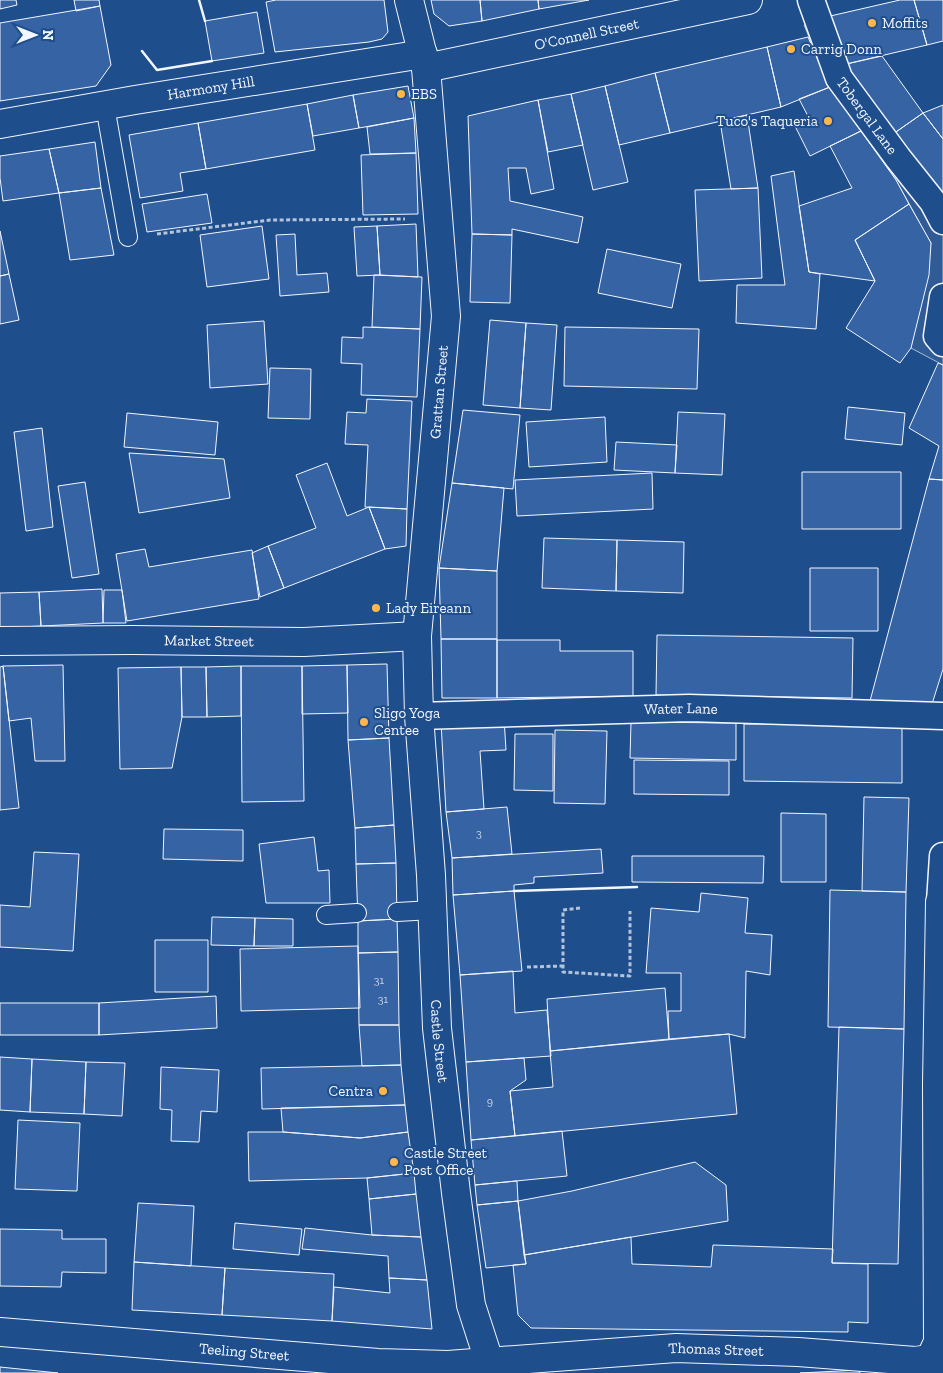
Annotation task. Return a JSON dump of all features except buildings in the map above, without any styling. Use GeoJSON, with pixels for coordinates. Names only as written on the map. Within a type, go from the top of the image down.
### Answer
{"type":"FeatureCollection","features":[{"type":"Feature","properties":{"kind":"street","name":"Grattan Street"},"geometry":{"type":"LineString","coordinates":[[409,0],[424,61],[446,316],[417,636],[419,716]]}},
{"type":"Feature","properties":{"kind":"street","name":"O'Connell Street"},"geometry":{"type":"LineString","coordinates":[[424,61],[748,0]]}},
{"type":"Feature","properties":{"kind":"street","name":"Tobergal Lane"},"geometry":{"type":"LineString","coordinates":[[811,0],[839,78],[933,202],[943,221]]}},
{"type":"Feature","properties":{"kind":"street","name":"Harmony Hill"},"geometry":{"type":"LineString","coordinates":[[0,124],[105,106],[424,61]]}},
{"type":"Feature","properties":{"kind":"street"},"geometry":{"type":"LineString","coordinates":[[943,297],[937,336],[943,343]]}},
{"type":"Feature","properties":{"kind":"street","name":"Market Street"},"geometry":{"type":"LineString","coordinates":[[0,641],[304,642],[417,636]]}},
{"type":"Feature","properties":{"kind":"street","name":"Water Lane"},"geometry":{"type":"LineString","coordinates":[[419,716],[689,708],[943,716]]}},
{"type":"Feature","properties":{"kind":"street","name":"Castle Street"},"geometry":{"type":"LineString","coordinates":[[419,716],[432,910],[437,1028],[471,1305],[490,1368]]}},
{"type":"Feature","properties":{"kind":"street"},"geometry":{"type":"LineString","coordinates":[[933,1364],[938,1342],[937,1085],[940,902],[943,856]]}},
{"type":"Feature","properties":{"kind":"street","name":"Teeling Street"},"geometry":{"type":"LineString","coordinates":[[0,1332],[378,1364],[490,1368]]}},
{"type":"Feature","properties":{"kind":"street","name":"Thomas Street"},"geometry":{"type":"LineString","coordinates":[[490,1368],[676,1348],[798,1352],[933,1364]]}},
{"type":"Feature","properties":{"kind":"lane"},"geometry":{"type":"LineString","coordinates":[[105,106],[128,237]]}},
{"type":"Feature","properties":{"kind":"lane"},"geometry":{"type":"LineString","coordinates":[[397,912],[432,910]]}},
{"type":"Feature","properties":{"kind":"lane"},"geometry":{"type":"LineString","coordinates":[[326,915],[357,913]]}},
{"type":"Feature","properties":{"kind":"path"},"geometry":{"type":"LineString","coordinates":[[128,237],[270,220],[438,218]]}},
{"type":"Feature","properties":{"kind":"path"},"geometry":{"type":"LineString","coordinates":[[580,908],[563,910],[563,972],[630,976],[630,911]]}},
{"type":"Feature","properties":{"kind":"path"},"geometry":{"type":"LineString","coordinates":[[527,967],[563,966]]}},
{"type":"Feature","properties":{"kind":"shaded area"},"geometry":{"type":"Polygon","coordinates":[[[826,17],[842,65],[943,202],[943,365],[911,348],[931,243],[896,180],[830,87],[804,25],[826,17]]]}},
{"type":"Feature","properties":{"kind":"wall"},"geometry":{"type":"LineString","coordinates":[[199,0],[205,21]]}},
{"type":"Feature","properties":{"kind":"wall"},"geometry":{"type":"LineString","coordinates":[[142,51],[157,70],[212,61]]}},
{"type":"Feature","properties":{"kind":"wall"},"geometry":{"type":"LineString","coordinates":[[514,891],[637,887]]}},
{"type":"Feature","properties":{"kind":"place","name":"Moffits"},"geometry":{"type":"Point","coordinates":[872,23]}},
{"type":"Feature","properties":{"kind":"place","name":"Carrig Donn"},"geometry":{"type":"Point","coordinates":[791,49]}},
{"type":"Feature","properties":{"kind":"place","name":"EBS"},"geometry":{"type":"Point","coordinates":[401,94]}},
{"type":"Feature","properties":{"kind":"place","name":"Tuco's Taqueria"},"geometry":{"type":"Point","coordinates":[828,121]}},
{"type":"Feature","properties":{"kind":"place","name":"Lady Eireann"},"geometry":{"type":"Point","coordinates":[376,608]}},
{"type":"Feature","properties":{"kind":"place","name":"Sligo Yoga Centee"},"geometry":{"type":"Point","coordinates":[364,722]}},
{"type":"Feature","properties":{"kind":"place","name":"Centra"},"geometry":{"type":"Point","coordinates":[383,1091]}},
{"type":"Feature","properties":{"kind":"place","name":"Castle Street Post Office"},"geometry":{"type":"Point","coordinates":[394,1162]}}]}
